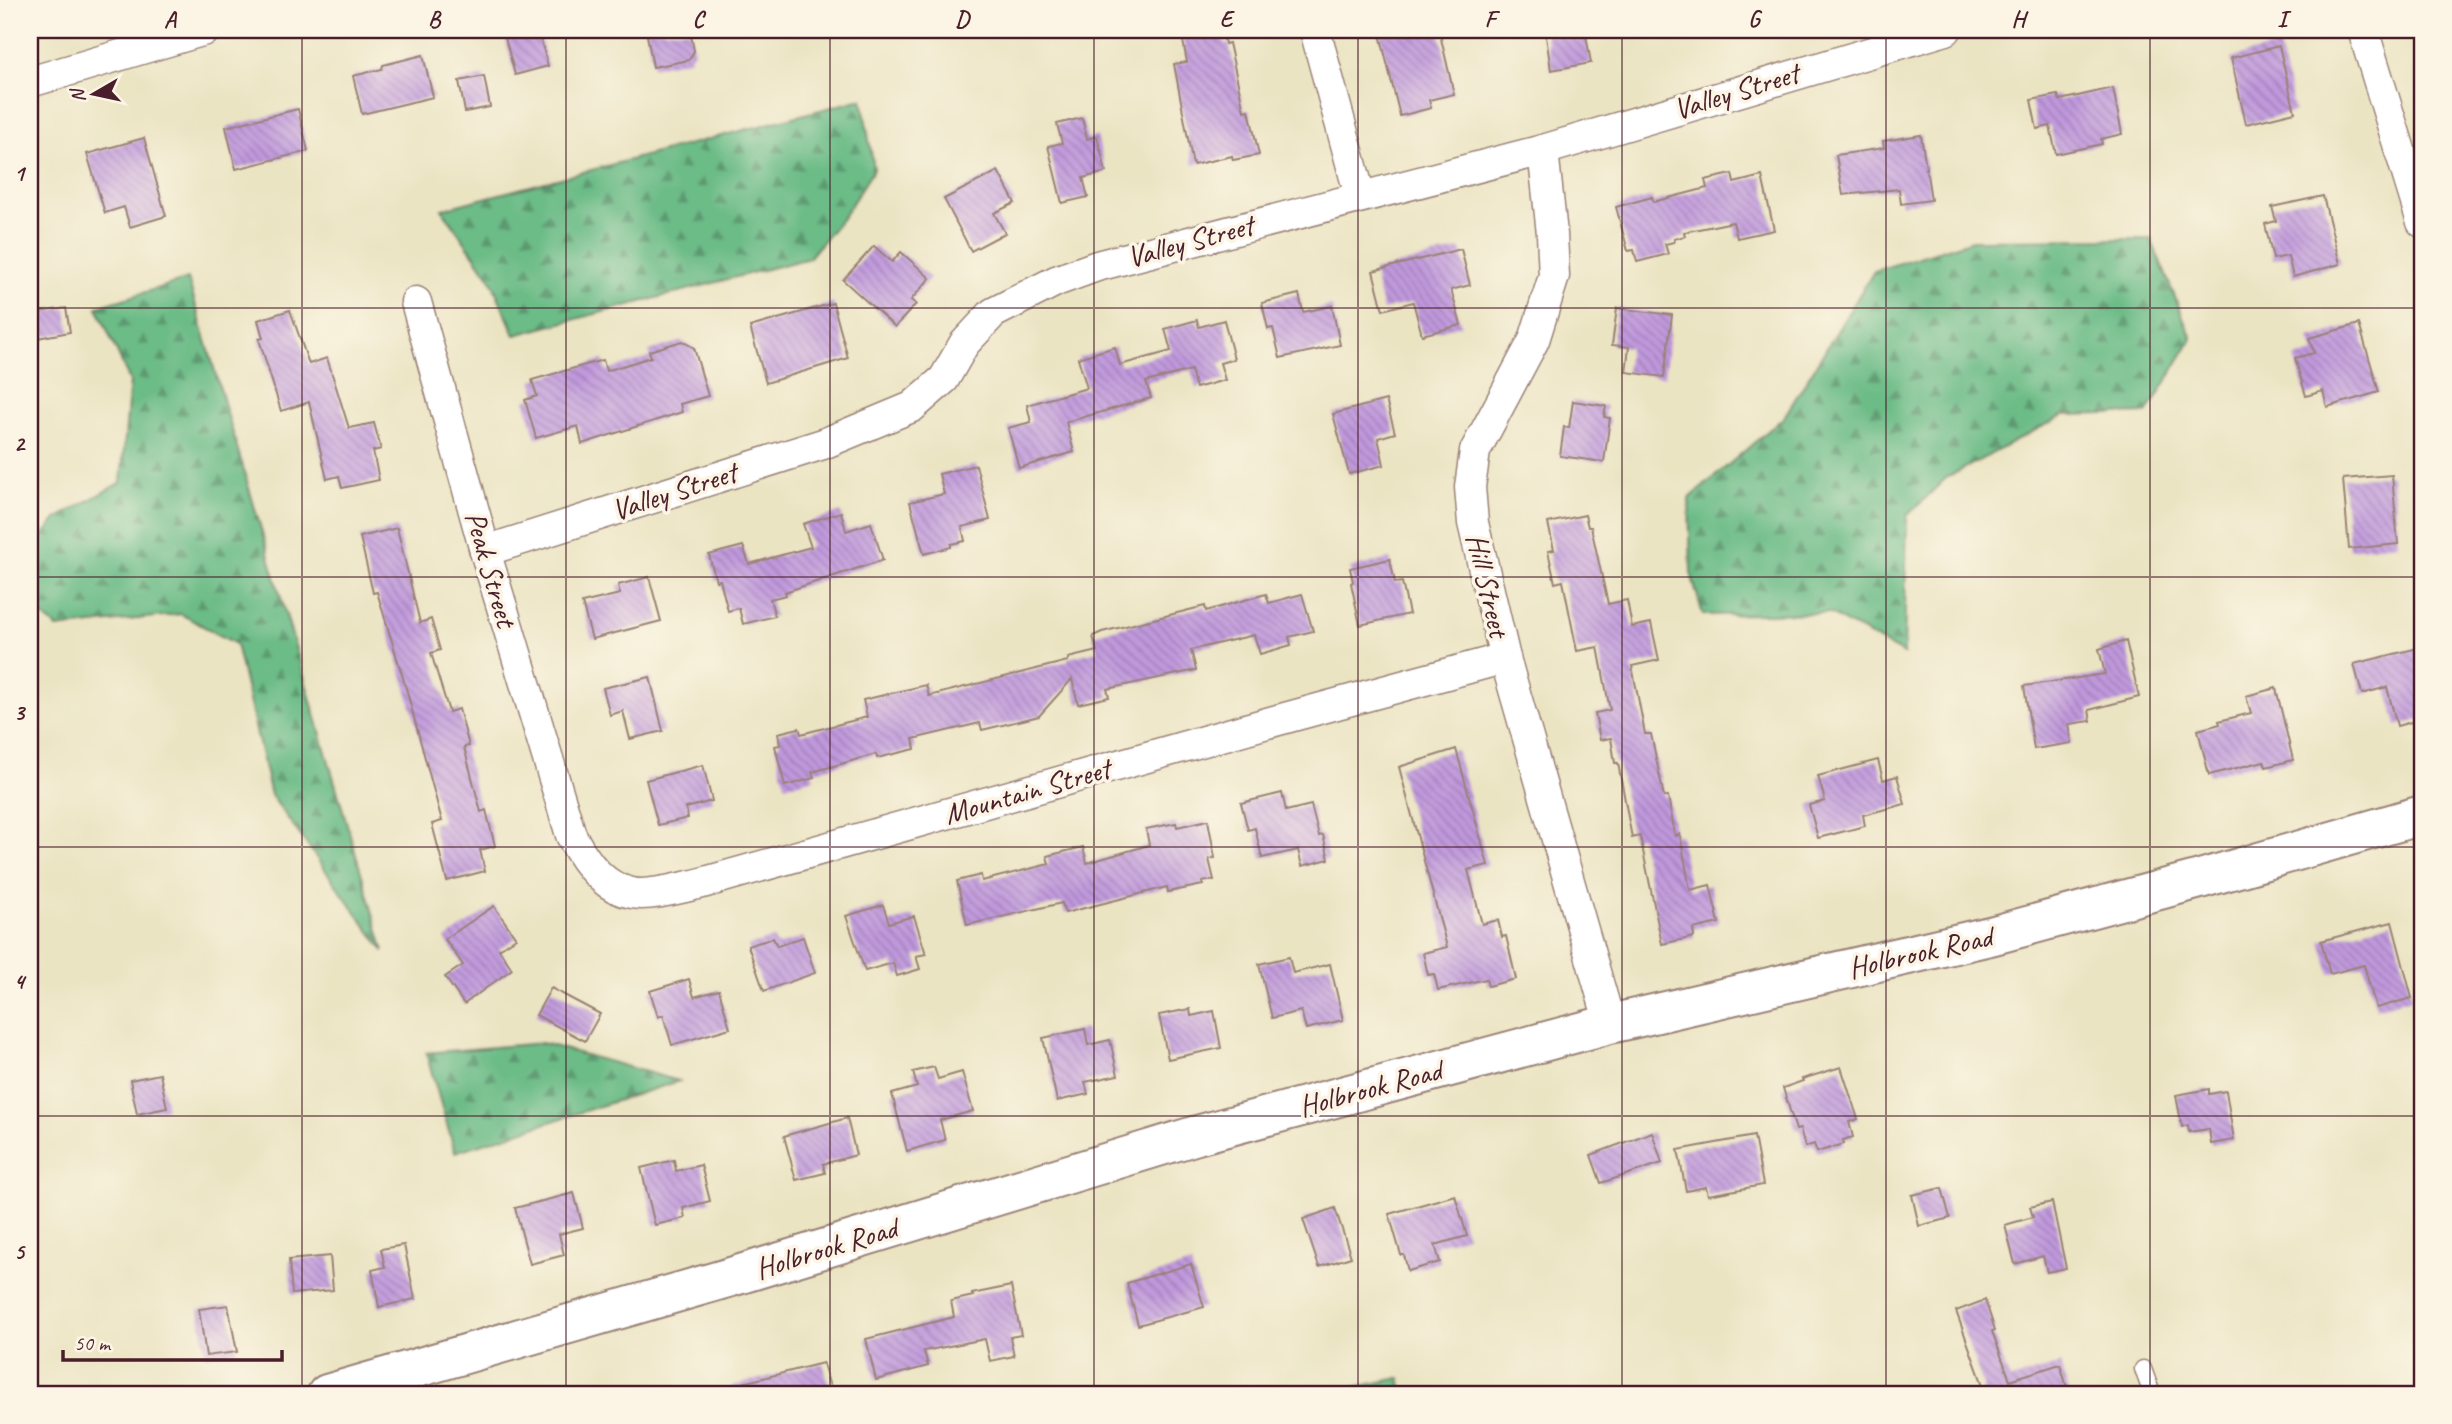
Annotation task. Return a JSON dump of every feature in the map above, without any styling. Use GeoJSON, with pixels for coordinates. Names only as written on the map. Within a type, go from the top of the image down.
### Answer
{"type":"FeatureCollection","features":[{"type":"Feature","properties":{"kind":"street"},"geometry":{"type":"LineString","coordinates":[[30,82],[205,30]]}},
{"type":"Feature","properties":{"kind":"street"},"geometry":{"type":"LineString","coordinates":[[1315,30],[1360,196]]}},
{"type":"Feature","properties":{"kind":"street","name":"Valley Street"},"geometry":{"type":"LineString","coordinates":[[485,551],[823,444],[912,407],[944,379],[964,344],[993,313],[1056,281],[1097,266],[1543,150],[1946,30]]}},
{"type":"Feature","properties":{"kind":"street"},"geometry":{"type":"LineString","coordinates":[[2363,30],[2422,222]]}},
{"type":"Feature","properties":{"kind":"street","name":"Hill Street"},"geometry":{"type":"LineString","coordinates":[[1543,150],[1554,276],[1534,340],[1475,452],[1470,487],[1472,523],[1505,658],[1610,1024]]}},
{"type":"Feature","properties":{"kind":"street","name":"Peak Street"},"geometry":{"type":"LineString","coordinates":[[416,302],[485,551],[571,835]]}},
{"type":"Feature","properties":{"kind":"street","name":"Mountain Street"},"geometry":{"type":"LineString","coordinates":[[571,835],[582,856],[604,881],[632,893],[668,890],[702,883],[1505,658]]}},
{"type":"Feature","properties":{"kind":"street","name":"Holbrook Road"},"geometry":{"type":"LineString","coordinates":[[327,1394],[730,1277],[1197,1135],[1610,1024],[1994,935],[2422,815]]}},
{"type":"Feature","properties":{"kind":"lane"},"geometry":{"type":"LineString","coordinates":[[2143,1369],[2152,1394]]}},
{"type":"Feature","properties":{"kind":"green space"},"geometry":{"type":"Polygon","coordinates":[[[862,99],[874,169],[843,217],[809,258],[515,335],[491,280],[442,209],[862,99]]]}},
{"type":"Feature","properties":{"kind":"green space"},"geometry":{"type":"Polygon","coordinates":[[[2151,239],[2192,339],[2147,413],[2064,415],[1946,478],[1907,516],[1904,654],[1829,613],[1703,615],[1691,573],[1689,499],[1784,417],[1874,271],[1973,240],[2151,239]]]}},
{"type":"Feature","properties":{"kind":"green space"},"geometry":{"type":"Polygon","coordinates":[[[188,279],[384,951],[271,795],[236,644],[181,614],[57,628],[30,605],[30,552],[56,519],[121,482],[130,381],[97,307],[188,279]]]}},
{"type":"Feature","properties":{"kind":"green space"},"geometry":{"type":"Polygon","coordinates":[[[542,1043],[679,1081],[455,1152],[426,1053],[542,1043]]]}},
{"type":"Feature","properties":{"kind":"green space"},"geometry":{"type":"Polygon","coordinates":[[[1400,1378],[1404,1394],[1321,1394],[1400,1378]]]}},
{"type":"Feature","properties":{"kind":"building"},"geometry":{"type":"Polygon","coordinates":[[[519,30],[538,30],[548,66],[515,75],[504,34],[519,30]]]}},
{"type":"Feature","properties":{"kind":"building"},"geometry":{"type":"Polygon","coordinates":[[[646,30],[690,30],[694,51],[689,60],[653,67],[646,30]]]}},
{"type":"Feature","properties":{"kind":"building"},"geometry":{"type":"Polygon","coordinates":[[[1181,30],[1222,30],[1225,44],[1229,43],[1244,111],[1249,110],[1259,155],[1233,160],[1232,156],[1193,165],[1174,64],[1187,62],[1181,30]]]}},
{"type":"Feature","properties":{"kind":"building"},"geometry":{"type":"Polygon","coordinates":[[[1379,30],[1439,30],[1454,94],[1429,100],[1431,108],[1400,116],[1379,30]]]}},
{"type":"Feature","properties":{"kind":"building"},"geometry":{"type":"Polygon","coordinates":[[[1545,30],[1585,30],[1591,63],[1551,70],[1545,30]]]}},
{"type":"Feature","properties":{"kind":"building"},"geometry":{"type":"Polygon","coordinates":[[[2279,46],[2295,112],[2246,124],[2231,58],[2279,46]]]}},
{"type":"Feature","properties":{"kind":"building"},"geometry":{"type":"Polygon","coordinates":[[[423,55],[433,97],[362,114],[353,76],[423,55]]]}},
{"type":"Feature","properties":{"kind":"building"},"geometry":{"type":"Polygon","coordinates":[[[484,76],[490,107],[465,112],[459,81],[484,76]]]}},
{"type":"Feature","properties":{"kind":"building"},"geometry":{"type":"Polygon","coordinates":[[[2113,88],[2122,134],[2101,139],[2102,144],[2056,154],[2050,126],[2037,129],[2031,100],[2058,95],[2060,100],[2113,88]]]}},
{"type":"Feature","properties":{"kind":"building"},"geometry":{"type":"Polygon","coordinates":[[[298,109],[308,151],[236,169],[226,127],[298,109]]]}},
{"type":"Feature","properties":{"kind":"building"},"geometry":{"type":"Polygon","coordinates":[[[1082,118],[1087,139],[1097,136],[1106,172],[1083,178],[1088,197],[1062,203],[1048,146],[1062,143],[1057,124],[1082,118]]]}},
{"type":"Feature","properties":{"kind":"building"},"geometry":{"type":"Polygon","coordinates":[[[1921,135],[1931,200],[1901,204],[1899,189],[1843,195],[1836,155],[1884,148],[1883,141],[1921,135]]]}},
{"type":"Feature","properties":{"kind":"building"},"geometry":{"type":"Polygon","coordinates":[[[144,138],[166,216],[130,227],[124,207],[105,213],[87,154],[144,138]]]}},
{"type":"Feature","properties":{"kind":"building"},"geometry":{"type":"Polygon","coordinates":[[[998,171],[1015,203],[994,213],[1005,233],[971,251],[944,199],[998,171]]]}},
{"type":"Feature","properties":{"kind":"building"},"geometry":{"type":"Polygon","coordinates":[[[1732,174],[1734,183],[1762,176],[1774,230],[1737,238],[1733,222],[1684,232],[1685,236],[1665,244],[1668,254],[1637,262],[1634,250],[1628,251],[1616,207],[1652,197],[1653,202],[1707,188],[1705,180],[1732,174]]]}},
{"type":"Feature","properties":{"kind":"building"},"geometry":{"type":"Polygon","coordinates":[[[2323,196],[2340,264],[2293,277],[2288,256],[2273,259],[2265,224],[2276,221],[2272,207],[2323,196]]]}},
{"type":"Feature","properties":{"kind":"building"},"geometry":{"type":"Polygon","coordinates":[[[874,246],[892,262],[901,252],[930,278],[911,300],[916,304],[895,327],[843,280],[874,246]]]}},
{"type":"Feature","properties":{"kind":"building"},"geometry":{"type":"Polygon","coordinates":[[[1461,249],[1470,285],[1451,290],[1461,325],[1422,335],[1413,302],[1383,310],[1373,271],[1461,249]]]}},
{"type":"Feature","properties":{"kind":"building"},"geometry":{"type":"Polygon","coordinates":[[[1299,294],[1303,312],[1332,306],[1340,345],[1280,358],[1273,328],[1268,329],[1262,303],[1299,294]]]}},
{"type":"Feature","properties":{"kind":"building"},"geometry":{"type":"Polygon","coordinates":[[[833,303],[848,358],[766,383],[750,327],[833,303]]]}},
{"type":"Feature","properties":{"kind":"building"},"geometry":{"type":"Polygon","coordinates":[[[66,308],[70,332],[32,339],[30,313],[66,308]]]}},
{"type":"Feature","properties":{"kind":"building"},"geometry":{"type":"Polygon","coordinates":[[[1617,308],[1672,315],[1664,377],[1626,372],[1629,347],[1612,345],[1617,308]]]}},
{"type":"Feature","properties":{"kind":"building"},"geometry":{"type":"Polygon","coordinates":[[[290,310],[309,364],[327,358],[349,428],[374,423],[381,449],[373,451],[379,480],[342,488],[339,476],[327,479],[309,402],[281,411],[259,339],[263,338],[258,320],[290,310]]]}},
{"type":"Feature","properties":{"kind":"building"},"geometry":{"type":"Polygon","coordinates":[[[1197,320],[1199,327],[1224,320],[1234,359],[1220,363],[1225,380],[1196,388],[1191,370],[1146,382],[1151,398],[1066,422],[1074,452],[1019,468],[1008,428],[1031,422],[1027,405],[1087,388],[1078,358],[1115,347],[1120,365],[1171,351],[1165,329],[1197,320]]]}},
{"type":"Feature","properties":{"kind":"building"},"geometry":{"type":"Polygon","coordinates":[[[2359,324],[2379,392],[2327,407],[2323,391],[2306,396],[2295,358],[2314,353],[2309,338],[2359,324]]]}},
{"type":"Feature","properties":{"kind":"building"},"geometry":{"type":"Polygon","coordinates":[[[682,341],[694,348],[708,396],[680,404],[682,412],[582,444],[578,426],[536,438],[525,400],[537,396],[532,380],[603,360],[606,371],[651,357],[649,351],[682,341]]]}},
{"type":"Feature","properties":{"kind":"building"},"geometry":{"type":"Polygon","coordinates":[[[1386,400],[1395,433],[1378,438],[1384,465],[1349,474],[1333,414],[1386,400]]]}},
{"type":"Feature","properties":{"kind":"building"},"geometry":{"type":"Polygon","coordinates":[[[1573,401],[1606,406],[1604,417],[1610,418],[1604,462],[1560,456],[1564,427],[1569,428],[1573,401]]]}},
{"type":"Feature","properties":{"kind":"building"},"geometry":{"type":"Polygon","coordinates":[[[976,465],[990,520],[962,527],[965,541],[924,554],[910,502],[944,494],[939,474],[976,465]]]}},
{"type":"Feature","properties":{"kind":"building"},"geometry":{"type":"Polygon","coordinates":[[[2392,475],[2398,544],[2349,549],[2343,479],[2392,475]]]}},
{"type":"Feature","properties":{"kind":"building"},"geometry":{"type":"Polygon","coordinates":[[[841,512],[846,531],[871,523],[883,560],[770,599],[775,616],[743,624],[739,608],[728,611],[720,580],[716,581],[709,555],[743,546],[749,564],[811,547],[803,524],[841,512]]]}},
{"type":"Feature","properties":{"kind":"building"},"geometry":{"type":"Polygon","coordinates":[[[1585,515],[1588,527],[1591,527],[1608,604],[1627,600],[1632,627],[1651,623],[1659,660],[1632,666],[1645,734],[1651,734],[1664,797],[1668,796],[1675,836],[1680,834],[1690,890],[1710,885],[1719,923],[1693,929],[1694,937],[1662,944],[1640,836],[1632,838],[1611,738],[1600,740],[1595,713],[1610,710],[1598,647],[1577,651],[1563,581],[1555,583],[1548,551],[1554,550],[1548,523],[1585,515]]]}},
{"type":"Feature","properties":{"kind":"building"},"geometry":{"type":"Polygon","coordinates":[[[397,528],[420,623],[431,619],[440,650],[431,653],[449,712],[459,709],[469,746],[464,747],[481,812],[486,810],[495,846],[480,850],[485,871],[447,881],[432,824],[442,821],[377,592],[373,593],[360,537],[397,528]]]}},
{"type":"Feature","properties":{"kind":"building"},"geometry":{"type":"Polygon","coordinates":[[[1390,559],[1395,583],[1402,582],[1409,614],[1360,625],[1350,568],[1390,559]]]}},
{"type":"Feature","properties":{"kind":"building"},"geometry":{"type":"Polygon","coordinates":[[[649,577],[661,621],[592,639],[582,603],[620,594],[618,585],[649,577]]]}},
{"type":"Feature","properties":{"kind":"building"},"geometry":{"type":"Polygon","coordinates":[[[1266,594],[1269,603],[1302,594],[1313,631],[1289,637],[1291,645],[1260,654],[1254,635],[1191,650],[1196,670],[1107,689],[1109,697],[1078,704],[1072,679],[1039,716],[982,730],[980,723],[913,739],[915,749],[877,758],[876,754],[812,772],[814,778],[785,786],[775,746],[780,745],[778,733],[799,728],[801,734],[867,717],[863,700],[926,685],[929,696],[1068,661],[1068,658],[1097,651],[1093,636],[1102,632],[1205,606],[1206,611],[1266,594]]]}},
{"type":"Feature","properties":{"kind":"building"},"geometry":{"type":"Polygon","coordinates":[[[2126,641],[2139,697],[2089,710],[2091,721],[2069,724],[2072,743],[2034,749],[2024,686],[2105,674],[2099,649],[2126,641]]]}},
{"type":"Feature","properties":{"kind":"building"},"geometry":{"type":"Polygon","coordinates":[[[2422,647],[2422,719],[2397,726],[2387,687],[2362,694],[2354,664],[2422,647]]]}},
{"type":"Feature","properties":{"kind":"building"},"geometry":{"type":"Polygon","coordinates":[[[650,677],[663,731],[630,739],[623,711],[610,715],[603,688],[650,677]]]}},
{"type":"Feature","properties":{"kind":"building"},"geometry":{"type":"Polygon","coordinates":[[[2276,688],[2293,760],[2266,767],[2264,761],[2209,775],[2198,730],[2220,724],[2219,721],[2251,713],[2246,696],[2276,688]]]}},
{"type":"Feature","properties":{"kind":"building"},"geometry":{"type":"Polygon","coordinates":[[[1456,749],[1488,865],[1468,870],[1482,924],[1498,920],[1502,937],[1506,936],[1516,979],[1488,986],[1486,979],[1438,990],[1434,974],[1428,975],[1423,953],[1447,947],[1399,767],[1456,749]]]}},
{"type":"Feature","properties":{"kind":"building"},"geometry":{"type":"Polygon","coordinates":[[[1878,760],[1883,780],[1897,776],[1905,804],[1863,815],[1865,826],[1818,838],[1809,805],[1825,801],[1818,776],[1878,760]]]}},
{"type":"Feature","properties":{"kind":"building"},"geometry":{"type":"Polygon","coordinates":[[[703,765],[712,801],[686,808],[688,818],[658,825],[646,780],[703,765]]]}},
{"type":"Feature","properties":{"kind":"building"},"geometry":{"type":"Polygon","coordinates":[[[1282,793],[1286,811],[1311,805],[1319,836],[1323,835],[1329,859],[1302,866],[1298,850],[1262,858],[1255,828],[1248,830],[1241,803],[1282,793]]]}},
{"type":"Feature","properties":{"kind":"building"},"geometry":{"type":"Polygon","coordinates":[[[1208,820],[1215,858],[1209,859],[1214,880],[1202,882],[1203,885],[1168,892],[1167,887],[1065,913],[1062,903],[967,925],[957,881],[981,875],[982,881],[1049,864],[1047,856],[1083,847],[1087,863],[1149,845],[1146,829],[1176,823],[1177,827],[1208,820]]]}},
{"type":"Feature","properties":{"kind":"building"},"geometry":{"type":"Polygon","coordinates":[[[883,905],[889,923],[914,916],[926,954],[916,956],[920,969],[897,976],[893,963],[865,971],[846,916],[883,905]]]}},
{"type":"Feature","properties":{"kind":"building"},"geometry":{"type":"Polygon","coordinates":[[[494,906],[516,938],[499,949],[512,969],[464,1004],[445,977],[463,965],[445,939],[494,906]]]}},
{"type":"Feature","properties":{"kind":"building"},"geometry":{"type":"Polygon","coordinates":[[[2392,922],[2412,998],[2376,1008],[2364,965],[2330,974],[2321,941],[2392,922]]]}},
{"type":"Feature","properties":{"kind":"building"},"geometry":{"type":"Polygon","coordinates":[[[803,937],[815,973],[764,991],[748,946],[773,938],[777,946],[803,937]]]}},
{"type":"Feature","properties":{"kind":"building"},"geometry":{"type":"Polygon","coordinates":[[[1289,957],[1293,973],[1330,964],[1343,1020],[1306,1029],[1301,1011],[1272,1018],[1259,964],[1289,957]]]}},
{"type":"Feature","properties":{"kind":"building"},"geometry":{"type":"Polygon","coordinates":[[[689,979],[694,997],[719,990],[730,1028],[672,1045],[663,1015],[658,1017],[650,991],[689,979]]]}},
{"type":"Feature","properties":{"kind":"building"},"geometry":{"type":"Polygon","coordinates":[[[551,988],[600,1014],[585,1041],[536,1015],[551,988]]]}},
{"type":"Feature","properties":{"kind":"building"},"geometry":{"type":"Polygon","coordinates":[[[1190,1009],[1191,1016],[1214,1011],[1221,1048],[1168,1059],[1159,1015],[1190,1009]]]}},
{"type":"Feature","properties":{"kind":"building"},"geometry":{"type":"Polygon","coordinates":[[[1085,1029],[1088,1045],[1110,1040],[1118,1075],[1085,1082],[1088,1094],[1057,1101],[1043,1038],[1085,1029]]]}},
{"type":"Feature","properties":{"kind":"building"},"geometry":{"type":"Polygon","coordinates":[[[934,1067],[938,1079],[962,1072],[973,1111],[940,1120],[945,1140],[907,1151],[892,1094],[917,1087],[913,1072],[934,1067]]]}},
{"type":"Feature","properties":{"kind":"building"},"geometry":{"type":"Polygon","coordinates":[[[1841,1067],[1858,1119],[1849,1122],[1853,1137],[1843,1140],[1844,1144],[1817,1152],[1814,1144],[1805,1147],[1800,1129],[1796,1130],[1783,1088],[1841,1067]]]}},
{"type":"Feature","properties":{"kind":"building"},"geometry":{"type":"Polygon","coordinates":[[[160,1074],[167,1108],[137,1114],[130,1080],[160,1074]]]}},
{"type":"Feature","properties":{"kind":"building"},"geometry":{"type":"Polygon","coordinates":[[[2209,1089],[2209,1094],[2226,1091],[2234,1140],[2211,1144],[2209,1129],[2189,1132],[2188,1125],[2182,1127],[2176,1095],[2209,1089]]]}},
{"type":"Feature","properties":{"kind":"building"},"geometry":{"type":"Polygon","coordinates":[[[847,1118],[856,1155],[823,1164],[825,1173],[796,1180],[784,1136],[847,1118]]]}},
{"type":"Feature","properties":{"kind":"building"},"geometry":{"type":"Polygon","coordinates":[[[1652,1132],[1662,1163],[1601,1183],[1591,1155],[1652,1132]]]}},
{"type":"Feature","properties":{"kind":"building"},"geometry":{"type":"Polygon","coordinates":[[[1754,1136],[1763,1185],[1708,1195],[1706,1187],[1686,1191],[1678,1150],[1754,1136]]]}},
{"type":"Feature","properties":{"kind":"building"},"geometry":{"type":"Polygon","coordinates":[[[674,1160],[676,1171],[701,1165],[710,1201],[683,1208],[685,1218],[655,1225],[641,1168],[674,1160]]]}},
{"type":"Feature","properties":{"kind":"building"},"geometry":{"type":"Polygon","coordinates":[[[1942,1188],[1950,1218],[1919,1226],[1912,1195],[1942,1188]]]}},
{"type":"Feature","properties":{"kind":"building"},"geometry":{"type":"Polygon","coordinates":[[[574,1193],[583,1228],[559,1234],[564,1255],[530,1264],[515,1208],[574,1193]]]}},
{"type":"Feature","properties":{"kind":"building"},"geometry":{"type":"Polygon","coordinates":[[[1455,1195],[1467,1236],[1435,1245],[1440,1262],[1408,1271],[1389,1214],[1455,1195]]]}},
{"type":"Feature","properties":{"kind":"building"},"geometry":{"type":"Polygon","coordinates":[[[2052,1202],[2066,1268],[2047,1272],[2043,1256],[2015,1264],[2005,1225],[2033,1217],[2030,1207],[2052,1202]]]}},
{"type":"Feature","properties":{"kind":"building"},"geometry":{"type":"Polygon","coordinates":[[[1335,1208],[1351,1257],[1319,1267],[1303,1219],[1335,1208]]]}},
{"type":"Feature","properties":{"kind":"building"},"geometry":{"type":"Polygon","coordinates":[[[404,1245],[415,1299],[379,1307],[372,1270],[385,1267],[381,1249],[404,1245]]]}},
{"type":"Feature","properties":{"kind":"building"},"geometry":{"type":"Polygon","coordinates":[[[330,1256],[333,1290],[292,1294],[289,1260],[330,1256]]]}},
{"type":"Feature","properties":{"kind":"building"},"geometry":{"type":"Polygon","coordinates":[[[1191,1264],[1204,1307],[1138,1325],[1127,1283],[1191,1264]]]}},
{"type":"Feature","properties":{"kind":"building"},"geometry":{"type":"Polygon","coordinates":[[[1011,1286],[1021,1335],[1010,1337],[1014,1356],[990,1361],[985,1339],[924,1351],[928,1366],[876,1380],[866,1339],[954,1317],[951,1301],[1011,1286]]]}},
{"type":"Feature","properties":{"kind":"building"},"geometry":{"type":"Polygon","coordinates":[[[1985,1300],[1995,1330],[1992,1331],[2010,1380],[2060,1364],[2069,1394],[1982,1394],[1981,1389],[1984,1388],[1956,1311],[1985,1300]]]}},
{"type":"Feature","properties":{"kind":"building"},"geometry":{"type":"Polygon","coordinates":[[[228,1305],[237,1352],[206,1356],[199,1309],[228,1305]]]}},
{"type":"Feature","properties":{"kind":"building"},"geometry":{"type":"Polygon","coordinates":[[[823,1363],[832,1394],[732,1394],[731,1386],[823,1363]]]}}]}
